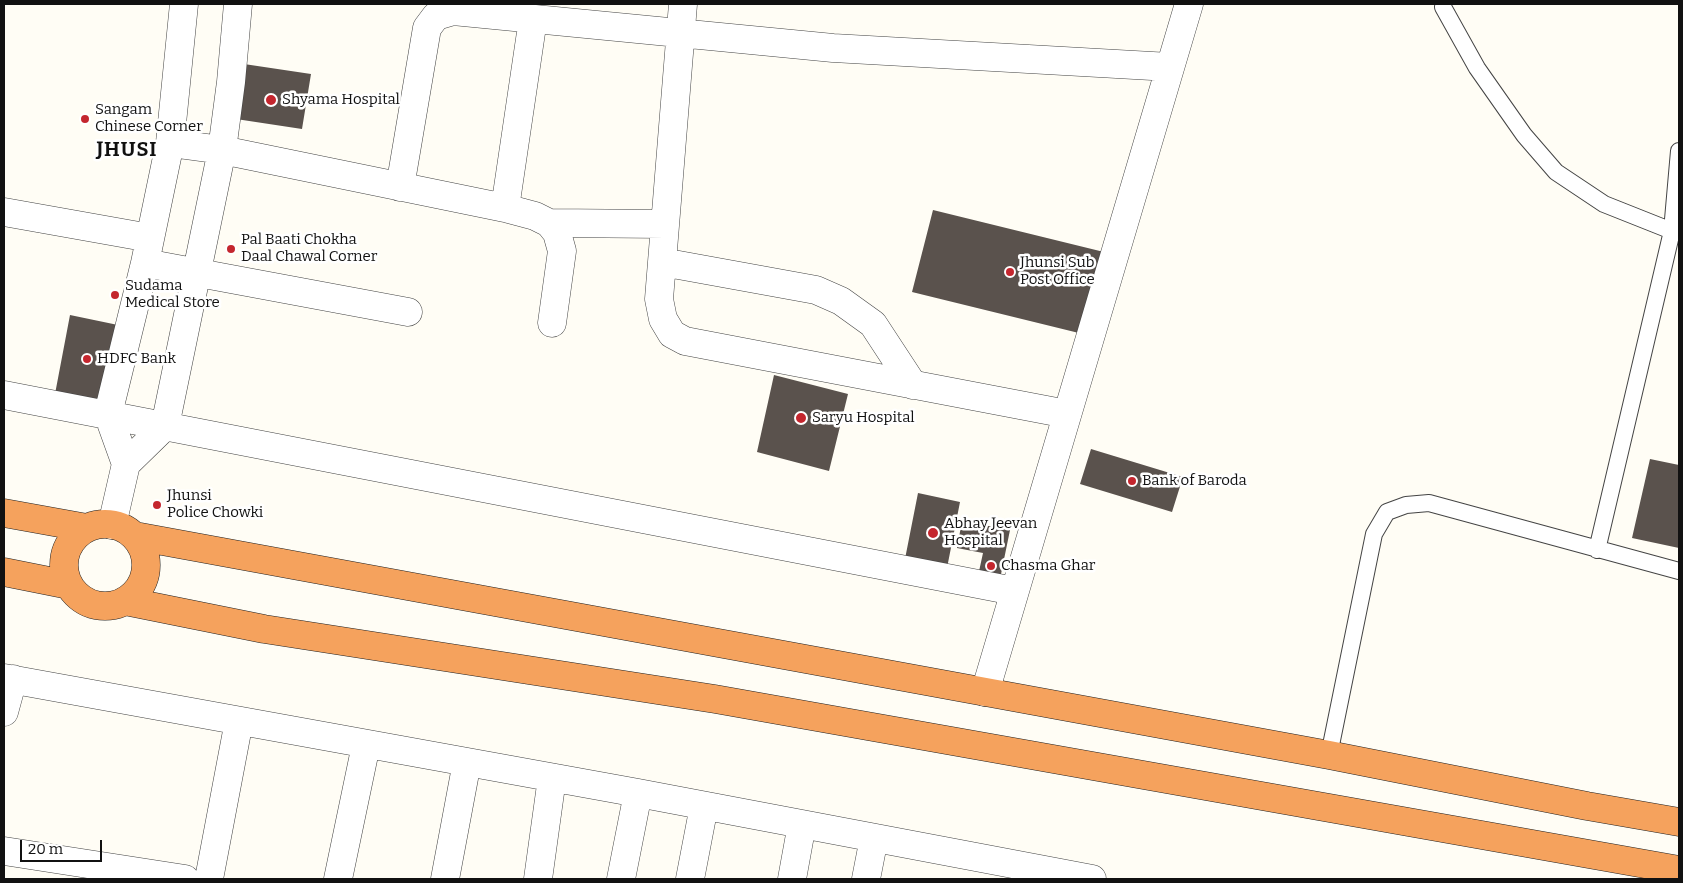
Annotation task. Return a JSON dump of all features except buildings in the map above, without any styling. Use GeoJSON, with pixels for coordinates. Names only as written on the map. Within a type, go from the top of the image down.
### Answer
{"type":"FeatureCollection","features":[{"type":"Feature","properties":{"kind":"highway"},"geometry":{"type":"LineString","coordinates":[[4,514],[111,530],[1329,755],[1587,806],[1679,822]]}},
{"type":"Feature","properties":{"kind":"highway"},"geometry":{"type":"LineString","coordinates":[[111,530],[142,547],[146,559],[146,571],[142,584],[135,594],[125,601],[113,606],[100,606],[87,602],[76,595],[69,585],[64,572],[64,559],[76,536],[111,530]]}},
{"type":"Feature","properties":{"kind":"highway"},"geometry":{"type":"LineString","coordinates":[[4,572],[69,585]]}},
{"type":"Feature","properties":{"kind":"highway"},"geometry":{"type":"LineString","coordinates":[[125,601],[264,629],[715,699],[1679,870]]}},
{"type":"Feature","properties":{"kind":"street"},"geometry":{"type":"LineString","coordinates":[[126,464],[108,414],[148,250],[170,143],[184,4]]}},
{"type":"Feature","properties":{"kind":"street"},"geometry":{"type":"LineString","coordinates":[[111,530],[126,464],[164,426],[222,150],[231,82],[238,4]]}},
{"type":"Feature","properties":{"kind":"street"},"geometry":{"type":"LineString","coordinates":[[683,4],[659,299],[663,319],[672,334],[685,341],[1067,414]]}},
{"type":"Feature","properties":{"kind":"street"},"geometry":{"type":"LineString","coordinates":[[985,692],[1189,4]]}},
{"type":"Feature","properties":{"kind":"street"},"geometry":{"type":"LineString","coordinates":[[400,187],[427,28],[436,16],[452,11],[833,48],[1170,67]]}},
{"type":"Feature","properties":{"kind":"street"},"geometry":{"type":"LineString","coordinates":[[506,208],[532,19]]}},
{"type":"Feature","properties":{"kind":"street"},"geometry":{"type":"LineString","coordinates":[[170,143],[222,150],[506,208],[535,216],[549,223],[557,233],[562,251],[552,323]]}},
{"type":"Feature","properties":{"kind":"street"},"geometry":{"type":"LineString","coordinates":[[4,212],[148,250],[198,271],[408,312]]}},
{"type":"Feature","properties":{"kind":"street"},"geometry":{"type":"LineString","coordinates":[[549,223],[665,224]]}},
{"type":"Feature","properties":{"kind":"street"},"geometry":{"type":"LineString","coordinates":[[662,262],[816,290],[841,301],[874,324],[913,385]]}},
{"type":"Feature","properties":{"kind":"street"},"geometry":{"type":"LineString","coordinates":[[4,395],[1014,591]]}},
{"type":"Feature","properties":{"kind":"street"},"geometry":{"type":"LineString","coordinates":[[4,712],[8,679],[802,824],[874,838],[992,870],[1092,879]]}},
{"type":"Feature","properties":{"kind":"street"},"geometry":{"type":"LineString","coordinates":[[209,879],[239,721]]}},
{"type":"Feature","properties":{"kind":"street"},"geometry":{"type":"LineString","coordinates":[[338,879],[366,745]]}},
{"type":"Feature","properties":{"kind":"street"},"geometry":{"type":"LineString","coordinates":[[445,879],[467,762]]}},
{"type":"Feature","properties":{"kind":"street"},"geometry":{"type":"LineString","coordinates":[[538,879],[552,778]]}},
{"type":"Feature","properties":{"kind":"street"},"geometry":{"type":"LineString","coordinates":[[620,879],[638,793]]}},
{"type":"Feature","properties":{"kind":"street"},"geometry":{"type":"LineString","coordinates":[[690,879],[704,806]]}},
{"type":"Feature","properties":{"kind":"street"},"geometry":{"type":"LineString","coordinates":[[792,879],[802,824]]}},
{"type":"Feature","properties":{"kind":"street"},"geometry":{"type":"LineString","coordinates":[[866,879],[874,838]]}},
{"type":"Feature","properties":{"kind":"street"},"geometry":{"type":"LineString","coordinates":[[4,851],[185,879]]}},
{"type":"Feature","properties":{"kind":"lane"},"geometry":{"type":"LineString","coordinates":[[1443,7],[1477,68],[1524,135],[1556,172],[1604,204],[1675,232]]}},
{"type":"Feature","properties":{"kind":"lane"},"geometry":{"type":"LineString","coordinates":[[1597,550],[1675,232],[1679,151]]}},
{"type":"Feature","properties":{"kind":"lane"},"geometry":{"type":"LineString","coordinates":[[1329,755],[1374,534],[1388,512],[1406,505],[1429,503],[1679,571]]}},
{"type":"Feature","properties":{"kind":"place","name":"Shyama Hospital"},"geometry":{"type":"Point","coordinates":[271,100]}},
{"type":"Feature","properties":{"kind":"place","name":"Sangam Chinese Corner"},"geometry":{"type":"Point","coordinates":[85,119]}},
{"type":"Feature","properties":{"kind":"place","name":"Pal Baati Chokha Daal Chawal Corner"},"geometry":{"type":"Point","coordinates":[231,249]}},
{"type":"Feature","properties":{"kind":"place","name":"Jhunsi Sub Post Office"},"geometry":{"type":"Point","coordinates":[1010,272]}},
{"type":"Feature","properties":{"kind":"place","name":"Sudama Medical Store"},"geometry":{"type":"Point","coordinates":[115,295]}},
{"type":"Feature","properties":{"kind":"place","name":"HDFC Bank"},"geometry":{"type":"Point","coordinates":[87,359]}},
{"type":"Feature","properties":{"kind":"place","name":"Saryu Hospital"},"geometry":{"type":"Point","coordinates":[801,418]}},
{"type":"Feature","properties":{"kind":"place","name":"Bank of Baroda"},"geometry":{"type":"Point","coordinates":[1132,481]}},
{"type":"Feature","properties":{"kind":"place","name":"Jhunsi Police Chowki"},"geometry":{"type":"Point","coordinates":[157,505]}},
{"type":"Feature","properties":{"kind":"place","name":"Abhay Jeevan Hospital"},"geometry":{"type":"Point","coordinates":[933,533]}},
{"type":"Feature","properties":{"kind":"place","name":"Chasma Ghar"},"geometry":{"type":"Point","coordinates":[991,566]}},
{"type":"Feature","properties":{"kind":"district","name":"JHUSI"},"geometry":{"type":"Point","coordinates":[127,150]}}]}
